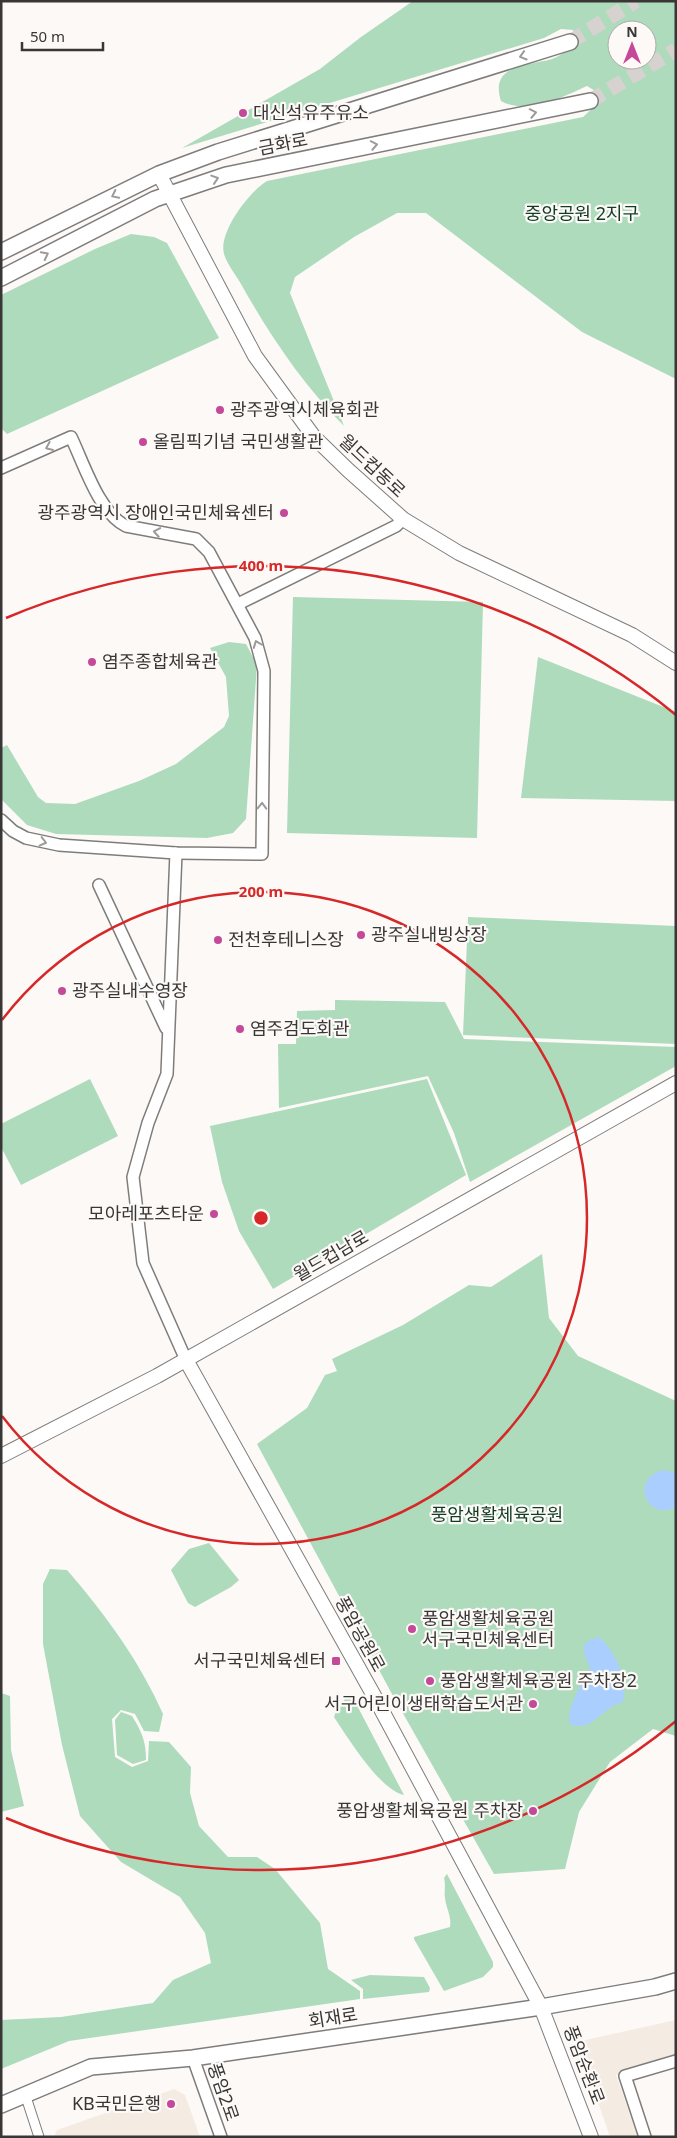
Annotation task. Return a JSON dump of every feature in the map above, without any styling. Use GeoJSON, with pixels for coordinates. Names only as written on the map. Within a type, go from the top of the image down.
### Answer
{"type":"FeatureCollection","features":[{"type":"Feature","properties":{"kind":"main road","name":"금화로"},"geometry":{"type":"LineString","coordinates":[[1,252],[159,174],[218,152],[570,42]]}},
{"type":"Feature","properties":{"kind":"main road","name":"금화로"},"geometry":{"type":"LineString","coordinates":[[1,278],[168,194],[226,175],[590,101]]}},
{"type":"Feature","properties":{"kind":"main road","name":"회재로"},"geometry":{"type":"LineString","coordinates":[[1,2105],[91,2068],[193,2058],[541,2007],[655,1987],[676,1981]]}},
{"type":"Feature","properties":{"kind":"street","name":"월드컵동로"},"geometry":{"type":"LineString","coordinates":[[159,174],[255,356],[280,394],[314,437],[403,519],[459,553],[508,578],[632,635],[676,663]]}},
{"type":"Feature","properties":{"kind":"street"},"geometry":{"type":"LineString","coordinates":[[1,468],[71,437],[102,503],[116,521],[126,526],[196,539],[210,552],[255,638],[264,671],[262,854],[176,852],[49,844],[26,838],[13,831],[1,820]]}},
{"type":"Feature","properties":{"kind":"street"},"geometry":{"type":"LineString","coordinates":[[238,604],[386,532],[403,519]]}},
{"type":"Feature","properties":{"kind":"street"},"geometry":{"type":"LineString","coordinates":[[176,852],[167,1029],[169,1052],[167,1074],[148,1123],[133,1177],[143,1263],[186,1360]]}},
{"type":"Feature","properties":{"kind":"street"},"geometry":{"type":"LineString","coordinates":[[99,885],[167,1029]]}},
{"type":"Feature","properties":{"kind":"street","name":"월드컵남로"},"geometry":{"type":"LineString","coordinates":[[1,1456],[186,1360],[676,1083]]}},
{"type":"Feature","properties":{"kind":"street","name":"풍암공원로"},"geometry":{"type":"LineString","coordinates":[[186,1360],[373,1694],[541,2007]]}},
{"type":"Feature","properties":{"kind":"street","name":"풍암순환로"},"geometry":{"type":"LineString","coordinates":[[541,2007],[591,2137]]}},
{"type":"Feature","properties":{"kind":"street","name":"풍암2로"},"geometry":{"type":"LineString","coordinates":[[193,2058],[221,2137]]}},
{"type":"Feature","properties":{"kind":"street"},"geometry":{"type":"LineString","coordinates":[[645,2137],[625,2076],[676,2061]]}},
{"type":"Feature","properties":{"kind":"street"},"geometry":{"type":"LineString","coordinates":[[25,2094],[39,2137]]}},
{"type":"Feature","properties":{"kind":"shaded area"},"geometry":{"type":"Polygon","coordinates":[[[676,2020],[676,2056],[616,2075],[638,2137],[610,2137],[579,2047],[581,2041],[676,2020]]]}},
{"type":"Feature","properties":{"kind":"shaded area"},"geometry":{"type":"Polygon","coordinates":[[[174,2089],[185,2095],[200,2137],[54,2137],[57,2130],[174,2089]]]}},
{"type":"Feature","properties":{"kind":"green space","name":"중앙공원 2지구"},"geometry":{"type":"Polygon","coordinates":[[[413,1],[676,1],[676,379],[582,332],[426,213],[397,213],[354,237],[295,277],[290,293],[344,426],[315,394],[275,340],[229,266],[224,254],[223,245],[230,224],[244,203],[267,181],[583,117],[598,103],[597,92],[587,86],[556,100],[533,106],[522,107],[501,101],[499,89],[501,80],[506,73],[522,66],[552,59],[573,47],[576,36],[573,30],[561,29],[544,38],[182,148],[320,69],[361,37],[413,1]]]}},
{"type":"Feature","properties":{"kind":"green space"},"geometry":{"type":"Polygon","coordinates":[[[131,234],[154,237],[167,243],[219,338],[7,434],[1,428],[1,295],[95,249],[131,234]]]}},
{"type":"Feature","properties":{"kind":"green space"},"geometry":{"type":"Polygon","coordinates":[[[293,597],[483,602],[477,838],[287,833],[293,597]]]}},
{"type":"Feature","properties":{"kind":"green space"},"geometry":{"type":"Polygon","coordinates":[[[229,642],[246,644],[257,665],[246,819],[233,833],[207,838],[56,834],[27,825],[1,799],[1,748],[7,745],[38,797],[46,803],[75,804],[139,781],[176,764],[224,727],[229,716],[226,677],[210,648],[229,642]]]}},
{"type":"Feature","properties":{"kind":"green space"},"geometry":{"type":"Polygon","coordinates":[[[538,657],[676,712],[676,801],[521,798],[538,657]]]}},
{"type":"Feature","properties":{"kind":"green space"},"geometry":{"type":"Polygon","coordinates":[[[468,917],[676,926],[676,1044],[463,1035],[468,917]]]}},
{"type":"Feature","properties":{"kind":"green space"},"geometry":{"type":"Polygon","coordinates":[[[335,1000],[445,1002],[464,1039],[676,1047],[676,1066],[470,1182],[454,1133],[428,1076],[279,1108],[278,1044],[296,1044],[297,1011],[335,1010],[335,1000]]]}},
{"type":"Feature","properties":{"kind":"green space"},"geometry":{"type":"Polygon","coordinates":[[[90,1079],[118,1136],[21,1185],[1,1147],[1,1124],[90,1079]]]}},
{"type":"Feature","properties":{"kind":"green space"},"geometry":{"type":"Polygon","coordinates":[[[427,1079],[466,1175],[273,1289],[239,1231],[222,1182],[210,1126],[427,1079]]]}},
{"type":"Feature","properties":{"kind":"green space","name":"풍암생활체육공원"},"geometry":{"type":"Polygon","coordinates":[[[542,1254],[549,1318],[578,1356],[676,1401],[676,1736],[653,1729],[610,1762],[579,1812],[565,1869],[494,1874],[392,1694],[257,1444],[307,1408],[325,1375],[337,1371],[332,1359],[403,1325],[469,1285],[491,1287],[542,1254]]]}},
{"type":"Feature","properties":{"kind":"green space"},"geometry":{"type":"Polygon","coordinates":[[[209,1543],[239,1580],[231,1587],[195,1607],[188,1603],[171,1570],[189,1549],[209,1543]]]}},
{"type":"Feature","properties":{"kind":"green space"},"geometry":{"type":"Polygon","coordinates":[[[50,1569],[67,1570],[95,1603],[132,1656],[163,1714],[159,1732],[144,1731],[135,1714],[121,1710],[112,1719],[115,1757],[132,1767],[148,1761],[149,1741],[169,1742],[191,1767],[190,1793],[199,1826],[228,1857],[257,1857],[275,1869],[320,1923],[328,1969],[360,1991],[360,1999],[69,2041],[1,2069],[1,2020],[61,2017],[153,2003],[173,1980],[211,1963],[205,1933],[180,1897],[121,1862],[80,1816],[62,1745],[43,1644],[43,1584],[50,1569]]]}},
{"type":"Feature","properties":{"kind":"green space"},"geometry":{"type":"Polygon","coordinates":[[[1,1693],[10,1696],[11,1750],[24,1806],[1,1812],[1,1693]]]}},
{"type":"Feature","properties":{"kind":"green space"},"geometry":{"type":"Polygon","coordinates":[[[349,1694],[352,1696],[404,1795],[385,1784],[375,1774],[334,1717],[337,1709],[349,1694]]]}},
{"type":"Feature","properties":{"kind":"green space"},"geometry":{"type":"Polygon","coordinates":[[[121,1712],[132,1716],[138,1727],[143,1737],[146,1760],[133,1764],[117,1755],[115,1720],[121,1712]]]}},
{"type":"Feature","properties":{"kind":"green space"},"geometry":{"type":"Polygon","coordinates":[[[447,1874],[493,1962],[493,1967],[483,1977],[444,1991],[414,1937],[450,1927],[444,1878],[447,1874]]]}},
{"type":"Feature","properties":{"kind":"green space"},"geometry":{"type":"Polygon","coordinates":[[[370,1975],[424,1977],[430,1988],[429,1992],[363,1999],[363,1989],[351,1980],[370,1975]]]}},
{"type":"Feature","properties":{"kind":"water"},"geometry":{"type":"Polygon","coordinates":[[[663,1470],[676,1473],[676,1507],[666,1510],[657,1509],[650,1504],[646,1498],[645,1490],[647,1482],[653,1475],[663,1470]]]}},
{"type":"Feature","properties":{"kind":"water"},"geometry":{"type":"Polygon","coordinates":[[[599,1637],[611,1650],[619,1666],[624,1684],[623,1702],[608,1709],[586,1725],[571,1725],[569,1719],[572,1704],[590,1667],[584,1648],[592,1639],[599,1637]]]}},
{"type":"Feature","properties":{"kind":"tunnel"},"geometry":{"type":"LineString","coordinates":[[570,42],[636,1]]}},
{"type":"Feature","properties":{"kind":"tunnel"},"geometry":{"type":"LineString","coordinates":[[590,101],[676,50]]}},
{"type":"Feature","properties":{"kind":"place","name":"대신석유주유소"},"geometry":{"type":"Point","coordinates":[243,113]}},
{"type":"Feature","properties":{"kind":"place","name":"광주광역시체육회관"},"geometry":{"type":"Point","coordinates":[220,410]}},
{"type":"Feature","properties":{"kind":"place","name":"올림픽기념 국민생활관"},"geometry":{"type":"Point","coordinates":[143,442]}},
{"type":"Feature","properties":{"kind":"place","name":"광주광역시 장애인국민체육센터"},"geometry":{"type":"Point","coordinates":[284,513]}},
{"type":"Feature","properties":{"kind":"place","name":"염주종합체육관"},"geometry":{"type":"Point","coordinates":[92,662]}},
{"type":"Feature","properties":{"kind":"place","name":"광주실내빙상장"},"geometry":{"type":"Point","coordinates":[361,935]}},
{"type":"Feature","properties":{"kind":"place","name":"전천후테니스장"},"geometry":{"type":"Point","coordinates":[218,940]}},
{"type":"Feature","properties":{"kind":"place","name":"광주실내수영장"},"geometry":{"type":"Point","coordinates":[62,991]}},
{"type":"Feature","properties":{"kind":"place","name":"염주검도회관"},"geometry":{"type":"Point","coordinates":[240,1029]}},
{"type":"Feature","properties":{"kind":"place","name":"모아레포츠타운"},"geometry":{"type":"Point","coordinates":[214,1214]}},
{"type":"Feature","properties":{"kind":"place","name":"풍암생활체육공원 서구국민체육센터"},"geometry":{"type":"Point","coordinates":[412,1629]}},
{"type":"Feature","properties":{"kind":"place","name":"서구국민체육센터"},"geometry":{"type":"Point","coordinates":[336,1661]}},
{"type":"Feature","properties":{"kind":"place","name":"풍암생활체육공원 주차장2"},"geometry":{"type":"Point","coordinates":[430,1681]}},
{"type":"Feature","properties":{"kind":"place","name":"서구어린이생태학습도서관"},"geometry":{"type":"Point","coordinates":[533,1704]}},
{"type":"Feature","properties":{"kind":"place","name":"풍암생활체육공원 주차장"},"geometry":{"type":"Point","coordinates":[533,1811]}},
{"type":"Feature","properties":{"kind":"place","name":"KB국민은행"},"geometry":{"type":"Point","coordinates":[171,2104]}}]}
